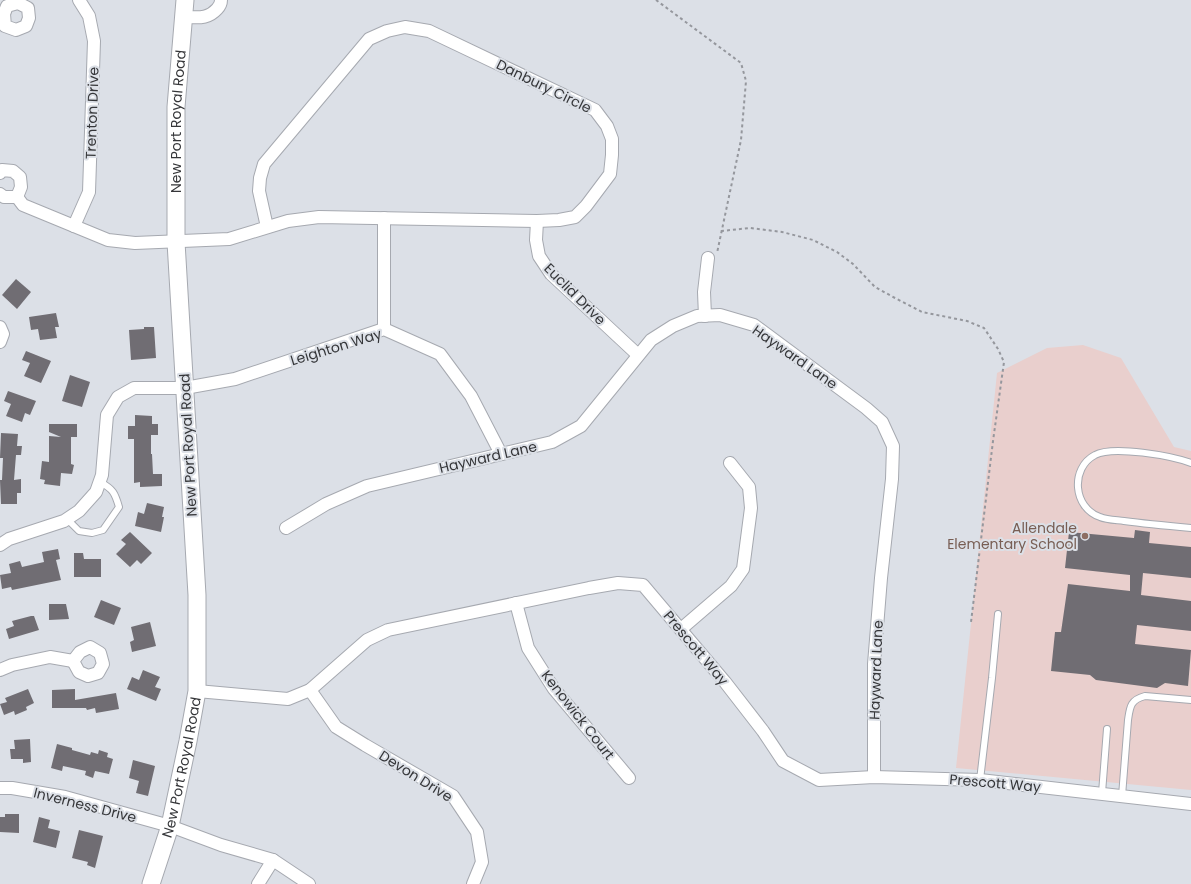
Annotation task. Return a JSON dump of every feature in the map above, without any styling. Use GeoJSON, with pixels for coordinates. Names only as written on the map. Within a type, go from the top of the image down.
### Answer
{"type":"FeatureCollection","features":[{"type":"Feature","properties":{"kind":"street","name":"Trenton Drive"},"geometry":{"type":"LineString","coordinates":[[74,226],[89,192],[94,41],[88,16],[79,0]]}},
{"type":"Feature","properties":{"kind":"street"},"geometry":{"type":"LineString","coordinates":[[184,8],[200,17],[211,15],[221,4],[222,0]]}},
{"type":"Feature","properties":{"kind":"street","name":"New Port Royal Road"},"geometry":{"type":"LineString","coordinates":[[151,884],[170,826],[197,690],[197,595],[176,242],[176,107],[184,8]]}},
{"type":"Feature","properties":{"kind":"street","name":"Danbury Circle"},"geometry":{"type":"LineString","coordinates":[[16,197],[23,205],[108,240],[135,243],[229,239],[288,221],[319,217],[537,221],[559,220],[575,217],[586,206],[610,174],[612,138],[607,126],[595,110],[429,31],[405,27],[387,31],[369,39],[264,164],[260,178],[259,190],[267,227]]}},
{"type":"Feature","properties":{"kind":"street"},"geometry":{"type":"LineString","coordinates":[[0,173],[2,170],[13,171],[20,177],[21,187],[16,197],[4,197],[0,194]]}},
{"type":"Feature","properties":{"kind":"street"},"geometry":{"type":"LineString","coordinates":[[384,218],[384,329]]}},
{"type":"Feature","properties":{"kind":"street","name":"Euclid Drive"},"geometry":{"type":"LineString","coordinates":[[537,221],[536,240],[539,256],[551,274],[638,355]]}},
{"type":"Feature","properties":{"kind":"street"},"geometry":{"type":"LineString","coordinates":[[705,316],[704,292],[712,258]]}},
{"type":"Feature","properties":{"kind":"street","name":"Hayward Lane"},"geometry":{"type":"LineString","coordinates":[[286,528],[326,504],[367,486],[552,442],[581,426],[651,340],[673,326],[697,316],[720,315],[754,325],[866,408],[882,422],[893,446],[892,479],[881,578],[874,664],[874,777]]}},
{"type":"Feature","properties":{"kind":"street"},"geometry":{"type":"LineString","coordinates":[[0,327],[3,334],[0,342]]}},
{"type":"Feature","properties":{"kind":"street","name":"Leighton Way"},"geometry":{"type":"LineString","coordinates":[[100,482],[102,475],[107,415],[118,397],[134,388],[185,388],[235,379],[384,329],[440,354],[471,396],[501,454]]}},
{"type":"Feature","properties":{"kind":"street"},"geometry":{"type":"LineString","coordinates":[[681,629],[732,586],[743,569],[751,508],[749,487],[730,463]]}},
{"type":"Feature","properties":{"kind":"street"},"geometry":{"type":"LineString","coordinates":[[0,545],[9,539],[66,519],[79,511],[96,492],[100,482]]}},
{"type":"Feature","properties":{"kind":"street","name":"Prescott Way"},"geometry":{"type":"LineString","coordinates":[[197,690],[288,699],[310,690],[367,640],[388,630],[618,583],[643,585],[725,682],[784,761],[818,780],[874,777],[980,780],[1191,804]]}},
{"type":"Feature","properties":{"kind":"street","name":"Kenowick Court"},"geometry":{"type":"LineString","coordinates":[[516,603],[528,648],[554,689],[629,778]]}},
{"type":"Feature","properties":{"kind":"street"},"geometry":{"type":"LineString","coordinates":[[0,670],[12,665],[50,657],[73,661]]}},
{"type":"Feature","properties":{"kind":"street","name":"Devon Drive"},"geometry":{"type":"LineString","coordinates":[[310,690],[336,726],[365,745],[453,796],[477,832],[482,862],[473,884]]}},
{"type":"Feature","properties":{"kind":"street","name":"Inverness Drive"},"geometry":{"type":"LineString","coordinates":[[0,788],[12,788],[65,797],[170,826]]}},
{"type":"Feature","properties":{"kind":"street"},"geometry":{"type":"LineString","coordinates":[[170,826],[221,845],[273,860],[310,884]]}},
{"type":"Feature","properties":{"kind":"street"},"geometry":{"type":"LineString","coordinates":[[258,884],[273,860]]}},
{"type":"Feature","properties":{"kind":"lane"},"geometry":{"type":"LineString","coordinates":[[1191,463],[1165,456],[1127,451],[1106,451],[1096,455],[1086,462],[1080,471],[1078,479],[1079,496],[1081,502],[1101,518],[1191,528]]}},
{"type":"Feature","properties":{"kind":"lane"},"geometry":{"type":"LineString","coordinates":[[66,519],[79,531],[92,533],[104,530],[119,507],[116,496],[109,487],[100,482]]}},
{"type":"Feature","properties":{"kind":"lane"},"geometry":{"type":"LineString","coordinates":[[980,780],[998,614]]}},
{"type":"Feature","properties":{"kind":"lane"},"geometry":{"type":"LineString","coordinates":[[1122,796],[1128,720],[1130,708],[1133,702],[1138,698],[1145,696],[1191,700]]}},
{"type":"Feature","properties":{"kind":"lane"},"geometry":{"type":"LineString","coordinates":[[1102,793],[1107,729]]}},
{"type":"Feature","properties":{"kind":"path"},"geometry":{"type":"LineString","coordinates":[[656,0],[741,63],[746,81],[741,140],[721,232],[712,258]]}},
{"type":"Feature","properties":{"kind":"path"},"geometry":{"type":"LineString","coordinates":[[721,232],[750,228],[782,232],[813,240],[837,252],[852,264],[875,287],[922,312],[967,321],[984,328],[998,349],[1004,362],[971,622]]}},
{"type":"Feature","properties":{"kind":"shaded area","name":"Allendale Elementary School"},"geometry":{"type":"Polygon","coordinates":[[[1083,345],[1121,358],[1174,447],[1191,451],[1191,790],[956,768],[997,373],[1047,348],[1083,345]]]}},
{"type":"Feature","properties":{"kind":"building"},"geometry":{"type":"Polygon","coordinates":[[[16,279],[31,292],[17,309],[2,295],[16,279]]]}},
{"type":"Feature","properties":{"kind":"building"},"geometry":{"type":"Polygon","coordinates":[[[56,313],[59,327],[55,327],[57,338],[40,340],[38,329],[31,330],[29,317],[56,313]]]}},
{"type":"Feature","properties":{"kind":"building"},"geometry":{"type":"Polygon","coordinates":[[[144,327],[154,327],[156,358],[131,360],[129,330],[144,329],[144,327]]]}},
{"type":"Feature","properties":{"kind":"building"},"geometry":{"type":"Polygon","coordinates":[[[26,351],[51,361],[41,383],[24,376],[30,363],[22,360],[26,351]]]}},
{"type":"Feature","properties":{"kind":"building"},"geometry":{"type":"Polygon","coordinates":[[[70,375],[90,382],[82,407],[62,401],[70,375]]]}},
{"type":"Feature","properties":{"kind":"building"},"geometry":{"type":"Polygon","coordinates":[[[8,391],[36,401],[30,415],[25,413],[22,422],[6,416],[11,404],[4,401],[8,391]]]}},
{"type":"Feature","properties":{"kind":"building"},"geometry":{"type":"Polygon","coordinates":[[[135,415],[152,416],[152,424],[158,424],[158,435],[151,435],[151,454],[153,474],[162,474],[162,486],[140,487],[140,482],[134,483],[134,439],[128,439],[128,426],[135,426],[135,415]]]}},
{"type":"Feature","properties":{"kind":"building"},"geometry":{"type":"Polygon","coordinates":[[[49,424],[77,424],[77,437],[71,437],[71,464],[74,465],[72,474],[61,473],[60,486],[44,484],[45,480],[40,479],[42,461],[49,462],[49,436],[61,437],[49,432],[49,424]]]}},
{"type":"Feature","properties":{"kind":"building"},"geometry":{"type":"Polygon","coordinates":[[[1,433],[18,434],[17,446],[22,446],[21,455],[16,455],[14,480],[21,479],[21,493],[17,493],[17,504],[1,504],[0,480],[2,480],[3,458],[0,458],[1,433]]]}},
{"type":"Feature","properties":{"kind":"building"},"geometry":{"type":"Polygon","coordinates":[[[147,503],[164,507],[161,532],[135,526],[138,512],[144,514],[147,503]]]}},
{"type":"Feature","properties":{"kind":"building"},"geometry":{"type":"Polygon","coordinates":[[[1135,530],[1150,532],[1149,543],[1191,547],[1191,578],[1143,573],[1141,595],[1191,601],[1191,631],[1137,625],[1135,644],[1191,650],[1188,686],[1165,683],[1157,688],[1096,680],[1090,675],[1051,671],[1055,632],[1061,632],[1068,584],[1130,591],[1130,575],[1065,568],[1069,532],[1134,538],[1135,530]]]}},
{"type":"Feature","properties":{"kind":"building"},"geometry":{"type":"Polygon","coordinates":[[[130,532],[152,553],[141,564],[137,560],[130,567],[116,554],[126,544],[121,540],[130,532]]]}},
{"type":"Feature","properties":{"kind":"building"},"geometry":{"type":"Polygon","coordinates":[[[58,549],[60,559],[56,560],[61,580],[12,590],[11,587],[2,589],[0,575],[11,573],[9,564],[20,561],[22,567],[44,562],[42,552],[58,549]]]}},
{"type":"Feature","properties":{"kind":"building"},"geometry":{"type":"Polygon","coordinates":[[[74,553],[83,553],[84,559],[101,559],[101,577],[74,577],[74,553]]]}},
{"type":"Feature","properties":{"kind":"building"},"geometry":{"type":"Polygon","coordinates":[[[101,600],[121,608],[114,625],[94,617],[101,600]]]}},
{"type":"Feature","properties":{"kind":"building"},"geometry":{"type":"Polygon","coordinates":[[[49,604],[66,604],[69,619],[49,620],[49,604]]]}},
{"type":"Feature","properties":{"kind":"building"},"geometry":{"type":"Polygon","coordinates":[[[34,616],[39,630],[9,639],[6,629],[14,626],[12,621],[34,616]]]}},
{"type":"Feature","properties":{"kind":"building"},"geometry":{"type":"Polygon","coordinates":[[[150,622],[156,646],[132,652],[130,642],[134,640],[131,627],[150,622]]]}},
{"type":"Feature","properties":{"kind":"building"},"geometry":{"type":"Polygon","coordinates":[[[143,670],[160,677],[155,687],[161,689],[156,701],[127,689],[132,677],[139,680],[143,670]]]}},
{"type":"Feature","properties":{"kind":"building"},"geometry":{"type":"Polygon","coordinates":[[[28,689],[34,703],[26,707],[27,710],[15,715],[14,711],[4,715],[0,704],[7,702],[5,698],[28,689]]]}},
{"type":"Feature","properties":{"kind":"building"},"geometry":{"type":"Polygon","coordinates":[[[75,689],[75,700],[116,693],[119,709],[96,713],[95,708],[87,710],[86,708],[52,708],[52,690],[75,689]]]}},
{"type":"Feature","properties":{"kind":"building"},"geometry":{"type":"Polygon","coordinates":[[[30,739],[31,762],[23,763],[23,759],[11,759],[10,749],[15,749],[14,740],[30,739]]]}},
{"type":"Feature","properties":{"kind":"building"},"geometry":{"type":"Polygon","coordinates":[[[57,744],[90,755],[91,752],[98,754],[99,750],[108,753],[107,757],[113,759],[109,774],[95,771],[93,778],[85,775],[86,771],[63,766],[62,771],[51,768],[57,744]]]}},
{"type":"Feature","properties":{"kind":"building"},"geometry":{"type":"Polygon","coordinates":[[[133,760],[155,766],[148,796],[136,793],[139,781],[129,778],[133,760]]]}},
{"type":"Feature","properties":{"kind":"building"},"geometry":{"type":"Polygon","coordinates":[[[5,814],[19,814],[19,833],[0,832],[0,817],[5,817],[5,814]]]}},
{"type":"Feature","properties":{"kind":"building"},"geometry":{"type":"Polygon","coordinates":[[[39,817],[50,820],[48,828],[60,831],[56,848],[33,842],[39,817]]]}},
{"type":"Feature","properties":{"kind":"building"},"geometry":{"type":"Polygon","coordinates":[[[79,830],[103,836],[95,868],[87,865],[88,862],[72,858],[79,830]]]}},
{"type":"Feature","properties":{"kind":"place","name":"Allendale Elementary School"},"geometry":{"type":"Point","coordinates":[1085,536]}}]}
